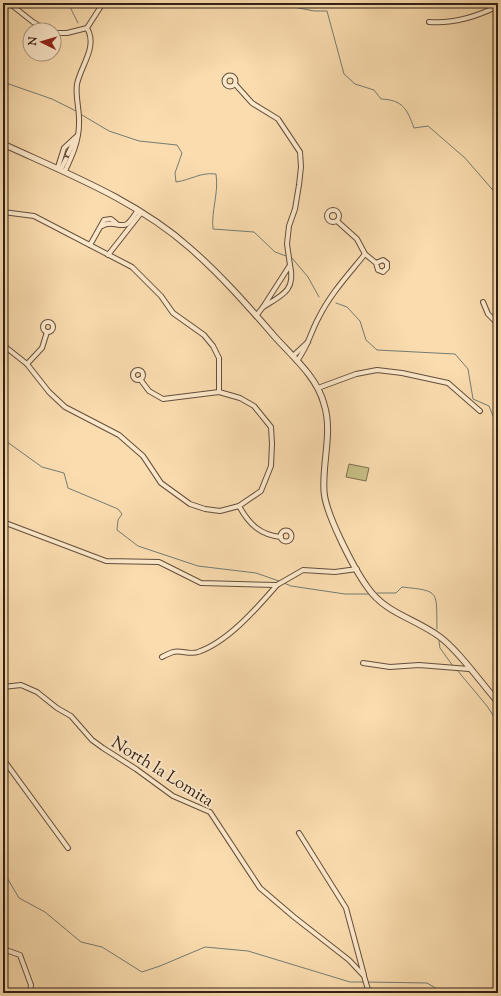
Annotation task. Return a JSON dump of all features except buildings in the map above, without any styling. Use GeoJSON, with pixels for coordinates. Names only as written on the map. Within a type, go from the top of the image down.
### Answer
{"type":"FeatureCollection","features":[{"type":"Feature","properties":{"kind":"street"},"geometry":{"type":"LineString","coordinates":[[9,3],[33,22]]}},
{"type":"Feature","properties":{"kind":"street"},"geometry":{"type":"LineString","coordinates":[[62,33],[87,28],[103,3]]}},
{"type":"Feature","properties":{"kind":"street"},"geometry":{"type":"LineString","coordinates":[[429,22],[441,23],[461,20],[482,14],[498,6]]}},
{"type":"Feature","properties":{"kind":"street"},"geometry":{"type":"LineString","coordinates":[[61,169],[75,149],[78,136],[80,125],[77,86],[90,50],[91,40],[87,28]]}},
{"type":"Feature","properties":{"kind":"street"},"geometry":{"type":"LineString","coordinates":[[234,84],[252,103],[278,119],[300,152],[301,167],[299,185],[295,209],[289,226],[287,244],[292,275],[291,285],[282,295],[263,307]]}},
{"type":"Feature","properties":{"kind":"street"},"geometry":{"type":"LineString","coordinates":[[61,169],[78,136]]}},
{"type":"Feature","properties":{"kind":"street"},"geometry":{"type":"LineString","coordinates":[[61,169],[64,148],[78,136]]}},
{"type":"Feature","properties":{"kind":"street"},"geometry":{"type":"LineString","coordinates":[[3,144],[61,169],[140,212],[189,247],[233,289],[295,359],[318,388],[322,396],[328,417],[324,477],[326,506],[368,589],[380,602],[440,637],[498,702]]}},
{"type":"Feature","properties":{"kind":"street"},"geometry":{"type":"LineString","coordinates":[[3,212],[34,216],[132,266],[161,296],[173,313],[204,335],[213,346],[219,358],[219,392]]}},
{"type":"Feature","properties":{"kind":"street"},"geometry":{"type":"LineString","coordinates":[[90,245],[102,226],[107,223],[127,224],[140,212]]}},
{"type":"Feature","properties":{"kind":"street"},"geometry":{"type":"LineString","coordinates":[[108,255],[140,212]]}},
{"type":"Feature","properties":{"kind":"street"},"geometry":{"type":"LineString","coordinates":[[337,221],[357,239],[365,254],[376,263]]}},
{"type":"Feature","properties":{"kind":"street"},"geometry":{"type":"LineString","coordinates":[[295,359],[307,348],[318,318],[331,297],[365,254]]}},
{"type":"Feature","properties":{"kind":"street"},"geometry":{"type":"LineString","coordinates":[[256,316],[290,265]]}},
{"type":"Feature","properties":{"kind":"street"},"geometry":{"type":"LineString","coordinates":[[483,302],[488,314],[498,324]]}},
{"type":"Feature","properties":{"kind":"street"},"geometry":{"type":"LineString","coordinates":[[27,364],[42,348],[47,332]]}},
{"type":"Feature","properties":{"kind":"street"},"geometry":{"type":"LineString","coordinates":[[3,345],[27,364],[43,385],[61,404],[119,435],[143,456],[161,483],[190,504],[220,511],[239,506],[261,491],[271,466],[271,426],[248,402],[219,392],[163,399],[148,391],[140,379]]}},
{"type":"Feature","properties":{"kind":"street"},"geometry":{"type":"LineString","coordinates":[[318,388],[356,374],[377,370],[402,373],[448,383],[480,411]]}},
{"type":"Feature","properties":{"kind":"street"},"geometry":{"type":"LineString","coordinates":[[239,506],[246,518],[257,530],[272,536],[281,537]]}},
{"type":"Feature","properties":{"kind":"street"},"geometry":{"type":"LineString","coordinates":[[3,522],[106,560],[159,562],[201,583],[277,585]]}},
{"type":"Feature","properties":{"kind":"street"},"geometry":{"type":"LineString","coordinates":[[162,657],[174,652],[196,653],[213,645],[246,618],[277,585],[303,570],[335,572],[357,569]]}},
{"type":"Feature","properties":{"kind":"street"},"geometry":{"type":"LineString","coordinates":[[363,663],[390,667],[419,665],[469,669]]}},
{"type":"Feature","properties":{"kind":"street","name":"North la Lomita"},"geometry":{"type":"LineString","coordinates":[[3,687],[21,685],[37,692],[57,708],[71,716],[92,740],[103,748],[136,769],[173,796],[210,812],[260,888],[349,960],[364,976],[369,993]]}},
{"type":"Feature","properties":{"kind":"street"},"geometry":{"type":"LineString","coordinates":[[3,759],[68,848]]}},
{"type":"Feature","properties":{"kind":"street"},"geometry":{"type":"LineString","coordinates":[[299,833],[346,908],[364,976]]}},
{"type":"Feature","properties":{"kind":"street"},"geometry":{"type":"LineString","coordinates":[[3,950],[20,955],[31,986],[30,993]]}},
{"type":"Feature","properties":{"kind":"shaded area"},"geometry":{"type":"Polygon","coordinates":[[[349,464],[369,468],[366,481],[346,477],[349,464]]]}},
{"type":"Feature","properties":{"kind":"waterway"},"geometry":{"type":"LineString","coordinates":[[68,3],[78,23]]}},
{"type":"Feature","properties":{"kind":"waterway"},"geometry":{"type":"LineString","coordinates":[[273,3],[314,11],[327,11],[344,74],[355,84],[374,90],[381,99],[394,101],[403,107],[414,128],[428,126],[465,158],[498,196]]}},
{"type":"Feature","properties":{"kind":"waterway"},"geometry":{"type":"LineString","coordinates":[[3,82],[52,99],[76,111]]}},
{"type":"Feature","properties":{"kind":"waterway"},"geometry":{"type":"LineString","coordinates":[[82,115],[109,131],[139,141],[177,145],[182,153],[175,173],[176,182],[200,175],[216,174],[217,188],[213,215],[213,229],[254,232],[275,252],[286,256]]}},
{"type":"Feature","properties":{"kind":"waterway"},"geometry":{"type":"LineString","coordinates":[[292,258],[308,277],[319,297]]}},
{"type":"Feature","properties":{"kind":"waterway"},"geometry":{"type":"LineString","coordinates":[[336,303],[347,307],[360,321],[366,340],[377,350],[455,354],[468,369],[473,399],[489,406],[495,421],[498,424]]}},
{"type":"Feature","properties":{"kind":"waterway"},"geometry":{"type":"LineString","coordinates":[[3,439],[42,467],[64,473],[68,488],[118,509],[122,514],[118,520],[117,530],[138,546],[198,566],[256,573],[279,581]]}},
{"type":"Feature","properties":{"kind":"waterway"},"geometry":{"type":"LineString","coordinates":[[284,583],[291,586],[345,594],[368,594]]}},
{"type":"Feature","properties":{"kind":"waterway"},"geometry":{"type":"LineString","coordinates":[[377,593],[396,593],[402,587],[430,592],[434,595],[436,600],[437,629]]}},
{"type":"Feature","properties":{"kind":"waterway"},"geometry":{"type":"LineString","coordinates":[[439,641],[440,648],[453,666]]}},
{"type":"Feature","properties":{"kind":"waterway"},"geometry":{"type":"LineString","coordinates":[[457,670],[487,706],[498,723]]}},
{"type":"Feature","properties":{"kind":"waterway"},"geometry":{"type":"LineString","coordinates":[[3,871],[19,898],[45,912],[81,942],[102,947],[142,972],[205,947],[248,951],[350,982],[364,982]]}},
{"type":"Feature","properties":{"kind":"waterway"},"geometry":{"type":"LineString","coordinates":[[367,982],[427,983],[444,993]]}}]}
